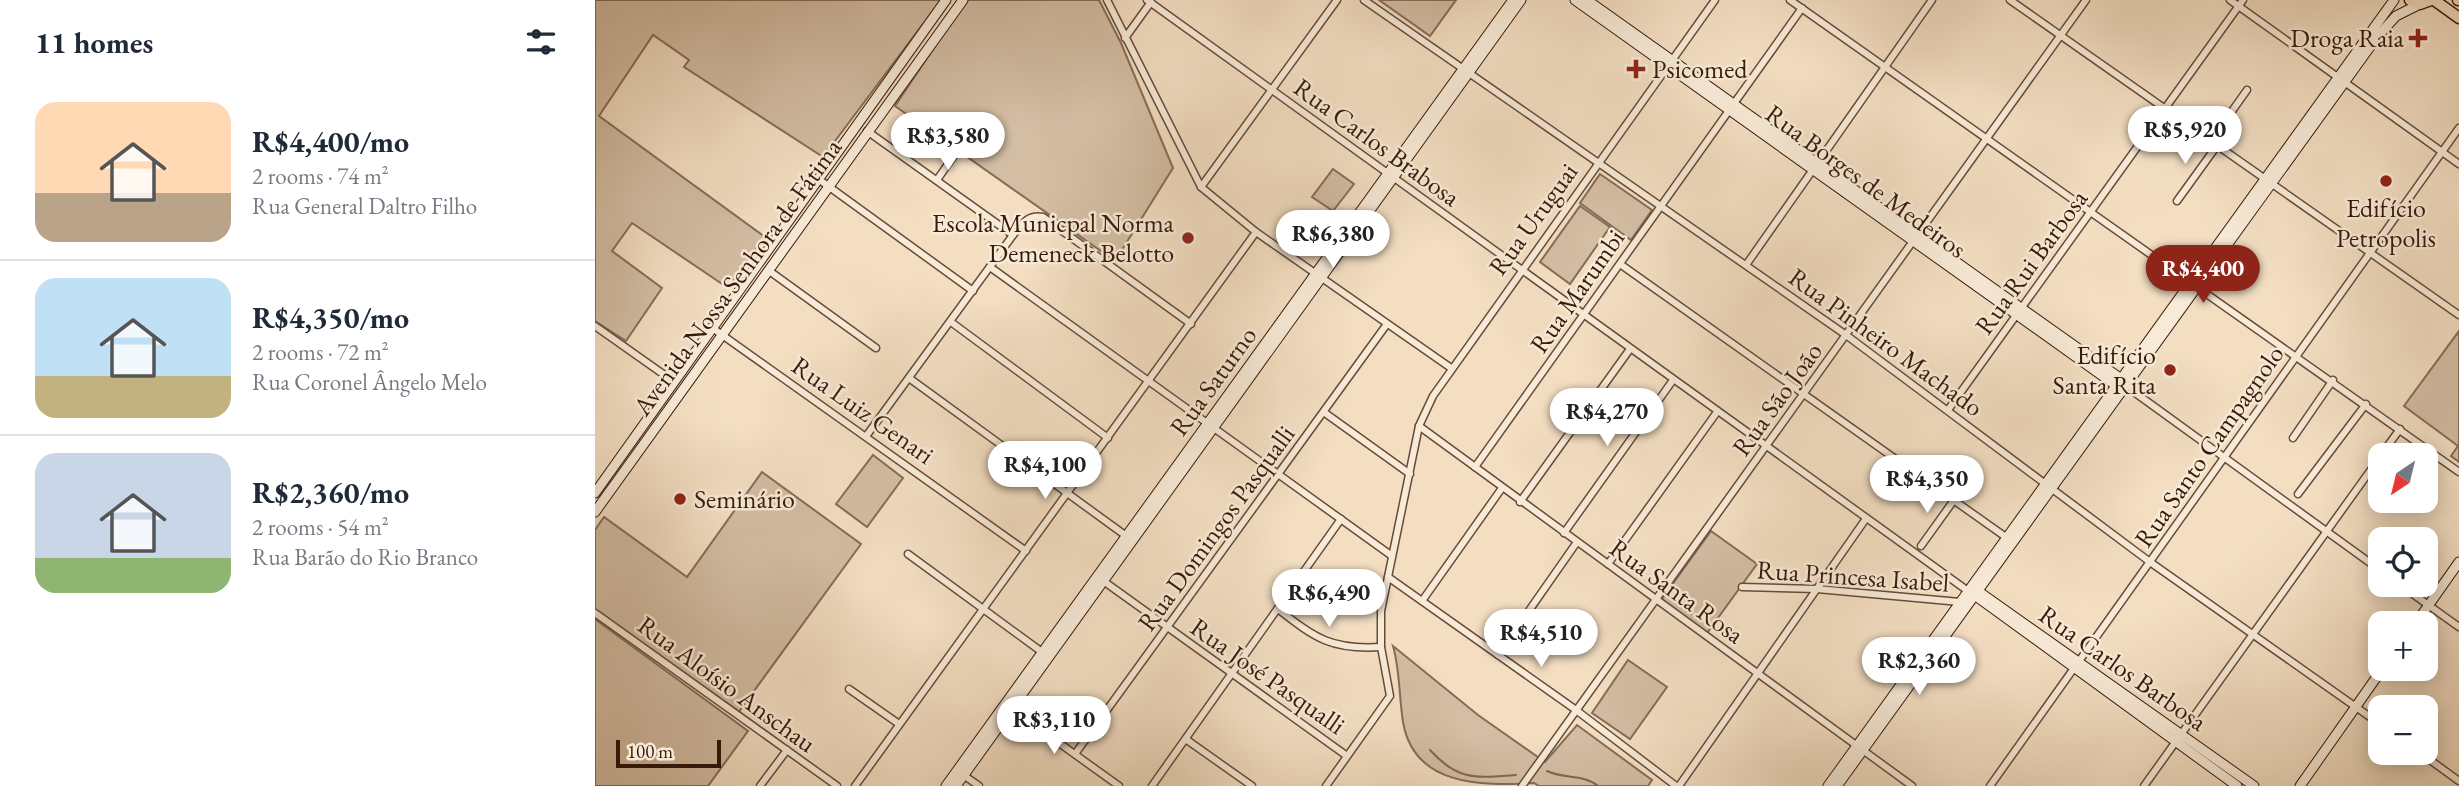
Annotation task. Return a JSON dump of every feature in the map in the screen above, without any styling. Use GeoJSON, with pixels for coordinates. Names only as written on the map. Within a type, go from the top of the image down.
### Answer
{"type":"FeatureCollection","features":[{"type":"Feature","properties":{"kind":"main road"},"geometry":{"type":"LineString","coordinates":[[2424,1],[2459,18]]}},
{"type":"Feature","properties":{"kind":"street"},"geometry":{"type":"LineString","coordinates":[[595,493],[946,0]]}},
{"type":"Feature","properties":{"kind":"street","name":"Avenida Nossa Senhora de Fátima"},"geometry":{"type":"LineString","coordinates":[[595,512],[963,0]]}},
{"type":"Feature","properties":{"kind":"street"},"geometry":{"type":"LineString","coordinates":[[1107,0],[1201,187],[1256,232],[1451,368]]}},
{"type":"Feature","properties":{"kind":"street"},"geometry":{"type":"LineString","coordinates":[[1201,187],[1337,0]]}},
{"type":"Feature","properties":{"kind":"street","name":"Rua Pinheiro Machado"},"geometry":{"type":"LineString","coordinates":[[1364,0],[1846,335],[2150,562],[2368,716]]}},
{"type":"Feature","properties":{"kind":"street","name":"Rua Saturno"},"geometry":{"type":"LineString","coordinates":[[946,786],[960,773],[1047,655],[1465,72],[1513,0]]}},
{"type":"Feature","properties":{"kind":"street","name":"Rua Saturno"},"geometry":{"type":"LineString","coordinates":[[1465,72],[1521,0]]}},
{"type":"Feature","properties":{"kind":"street","name":"Rua Borges de Medeiros"},"geometry":{"type":"LineString","coordinates":[[1575,0],[1671,63]]}},
{"type":"Feature","properties":{"kind":"street","name":"Rua Borges de Medeiros"},"geometry":{"type":"LineString","coordinates":[[1587,0],[1671,63],[2125,386]]}},
{"type":"Feature","properties":{"kind":"street","name":"Rua Uruguai"},"geometry":{"type":"LineString","coordinates":[[1347,756],[1390,696],[1381,647],[1381,611],[1419,426],[1433,396],[1520,270],[1715,0]]}},
{"type":"Feature","properties":{"kind":"street"},"geometry":{"type":"LineString","coordinates":[[1790,0],[2459,471]]}},
{"type":"Feature","properties":{"kind":"street"},"geometry":{"type":"LineString","coordinates":[[1746,265],[1932,0]]}},
{"type":"Feature","properties":{"kind":"street"},"geometry":{"type":"LineString","coordinates":[[2010,0],[2267,183],[2459,315]]}},
{"type":"Feature","properties":{"kind":"street","name":"Rua São João"},"geometry":{"type":"LineString","coordinates":[[1522,786],[2086,0]]}},
{"type":"Feature","properties":{"kind":"street"},"geometry":{"type":"LineString","coordinates":[[2230,0],[2241,3],[2459,164]]}},
{"type":"Feature","properties":{"kind":"street"},"geometry":{"type":"LineString","coordinates":[[1828,786],[1859,748],[2125,386],[2342,80],[2394,0]]}},
{"type":"Feature","properties":{"kind":"street"},"geometry":{"type":"LineString","coordinates":[[1125,38],[1150,1]]}},
{"type":"Feature","properties":{"kind":"street","name":"Rua Carlos Brabosa"},"geometry":{"type":"LineString","coordinates":[[1150,1],[1584,316]]}},
{"type":"Feature","properties":{"kind":"street"},"geometry":{"type":"LineString","coordinates":[[2342,80],[2396,16],[2424,1]]}},
{"type":"Feature","properties":{"kind":"street","name":"Rua Rui Barbosa"},"geometry":{"type":"LineString","coordinates":[[1948,410],[2241,3]]}},
{"type":"Feature","properties":{"kind":"street","name":"Rua Marumbi"},"geometry":{"type":"LineString","coordinates":[[1475,467],[1802,8]]}},
{"type":"Feature","properties":{"kind":"street"},"geometry":{"type":"LineString","coordinates":[[2177,201],[2247,90]]}},
{"type":"Feature","properties":{"kind":"street","name":"Rua Santo Campagnolo"},"geometry":{"type":"LineString","coordinates":[[1990,786],[2459,128]]}},
{"type":"Feature","properties":{"kind":"street"},"geometry":{"type":"LineString","coordinates":[[867,131],[1013,235]]}},
{"type":"Feature","properties":{"kind":"street"},"geometry":{"type":"LineString","coordinates":[[937,180],[955,154]]}},
{"type":"Feature","properties":{"kind":"street"},"geometry":{"type":"LineString","coordinates":[[817,178],[973,291]]}},
{"type":"Feature","properties":{"kind":"street"},"geometry":{"type":"LineString","coordinates":[[867,435],[1013,235],[1024,222],[1035,215],[1044,217],[1191,324]]}},
{"type":"Feature","properties":{"kind":"street"},"geometry":{"type":"LineString","coordinates":[[855,786],[1256,232]]}},
{"type":"Feature","properties":{"kind":"street"},"geometry":{"type":"LineString","coordinates":[[758,262],[876,348]]}},
{"type":"Feature","properties":{"kind":"street"},"geometry":{"type":"LineString","coordinates":[[1620,264],[2011,541]]}},
{"type":"Feature","properties":{"kind":"street"},"geometry":{"type":"LineString","coordinates":[[991,267],[1280,472],[1392,556]]}},
{"type":"Feature","properties":{"kind":"street","name":"Rua Carlos Barbosa"},"geometry":{"type":"LineString","coordinates":[[1584,316],[1865,520],[1972,591],[2178,738],[2254,786]]}},
{"type":"Feature","properties":{"kind":"street"},"geometry":{"type":"LineString","coordinates":[[951,322],[1108,438]]}},
{"type":"Feature","properties":{"kind":"street","name":"Rua Domingos Pasqualli"},"geometry":{"type":"LineString","coordinates":[[1075,754],[1325,414],[1387,324]]}},
{"type":"Feature","properties":{"kind":"street"},"geometry":{"type":"LineString","coordinates":[[595,326],[673,381]]}},
{"type":"Feature","properties":{"kind":"street","name":"Rua Luiz Genari"},"geometry":{"type":"LineString","coordinates":[[711,327],[867,435],[1026,551]]}},
{"type":"Feature","properties":{"kind":"street"},"geometry":{"type":"LineString","coordinates":[[1520,502],[1630,349]]}},
{"type":"Feature","properties":{"kind":"street"},"geometry":{"type":"LineString","coordinates":[[909,378],[1130,539]]}},
{"type":"Feature","properties":{"kind":"street"},"geometry":{"type":"LineString","coordinates":[[1564,533],[1673,380]]}},
{"type":"Feature","properties":{"kind":"street"},"geometry":{"type":"LineString","coordinates":[[2293,438],[2333,380]]}},
{"type":"Feature","properties":{"kind":"street"},"geometry":{"type":"LineString","coordinates":[[2125,386],[2368,561]]}},
{"type":"Feature","properties":{"kind":"street"},"geometry":{"type":"LineString","coordinates":[[2298,494],[2366,404]]}},
{"type":"Feature","properties":{"kind":"street"},"geometry":{"type":"LineString","coordinates":[[1608,564],[1717,412]]}},
{"type":"Feature","properties":{"kind":"street"},"geometry":{"type":"LineString","coordinates":[[1325,414],[1410,474]]}},
{"type":"Feature","properties":{"kind":"street","name":"Rua Santa Rosa"},"geometry":{"type":"LineString","coordinates":[[1419,426],[1912,786]]}},
{"type":"Feature","properties":{"kind":"street"},"geometry":{"type":"LineString","coordinates":[[2390,443],[2400,429]]}},
{"type":"Feature","properties":{"kind":"street"},"geometry":{"type":"LineString","coordinates":[[2144,786],[2368,474]]}},
{"type":"Feature","properties":{"kind":"street"},"geometry":{"type":"LineString","coordinates":[[1422,601],[1502,488]]}},
{"type":"Feature","properties":{"kind":"street"},"geometry":{"type":"LineString","coordinates":[[1921,546],[1954,500]]}},
{"type":"Feature","properties":{"kind":"street"},"geometry":{"type":"LineString","coordinates":[[1152,786],[1341,519]]}},
{"type":"Feature","properties":{"kind":"street"},"geometry":{"type":"LineString","coordinates":[[1388,577],[1576,710],[1677,786],[1759,675],[1865,520]]}},
{"type":"Feature","properties":{"kind":"street"},"geometry":{"type":"LineString","coordinates":[[1498,655],[1577,542]]}},
{"type":"Feature","properties":{"kind":"street"},"geometry":{"type":"LineString","coordinates":[[908,554],[1047,655]]}},
{"type":"Feature","properties":{"kind":"street"},"geometry":{"type":"LineString","coordinates":[[2424,611],[2459,562]]}},
{"type":"Feature","properties":{"kind":"street","name":"Rua José Pasqualli"},"geometry":{"type":"LineString","coordinates":[[1101,580],[1347,756]]}},
{"type":"Feature","properties":{"kind":"street","name":"Rua Princesa Isabel"},"geometry":{"type":"LineString","coordinates":[[1742,587],[1817,589],[1961,602]]}},
{"type":"Feature","properties":{"kind":"street"},"geometry":{"type":"LineString","coordinates":[[1946,628],[1961,602],[1972,591]]}},
{"type":"Feature","properties":{"kind":"street"},"geometry":{"type":"LineString","coordinates":[[2417,597],[2459,627]]}},
{"type":"Feature","properties":{"kind":"street"},"geometry":{"type":"LineString","coordinates":[[1278,609],[1328,644],[1342,648],[1381,647]]}},
{"type":"Feature","properties":{"kind":"street","name":"Rua Aloísio Anschau"},"geometry":{"type":"LineString","coordinates":[[595,612],[837,786]]}},
{"type":"Feature","properties":{"kind":"street"},"geometry":{"type":"LineString","coordinates":[[2300,786],[2374,681]]}},
{"type":"Feature","properties":{"kind":"street"},"geometry":{"type":"LineString","coordinates":[[849,689],[899,724]]}},
{"type":"Feature","properties":{"kind":"street"},"geometry":{"type":"LineString","coordinates":[[1009,707],[1119,786]]}},
{"type":"Feature","properties":{"kind":"street","name":"Rua Carlos Barbosa"},"geometry":{"type":"LineString","coordinates":[[2178,738],[2237,786]]}},
{"type":"Feature","properties":{"kind":"street"},"geometry":{"type":"LineString","coordinates":[[1187,740],[1252,786]]}},
{"type":"Feature","properties":{"kind":"street"},"geometry":{"type":"LineString","coordinates":[[1837,786],[1859,748]]}},
{"type":"Feature","properties":{"kind":"street"},"geometry":{"type":"LineString","coordinates":[[760,786],[787,750]]}},
{"type":"Feature","properties":{"kind":"street"},"geometry":{"type":"LineString","coordinates":[[1326,786],[1347,756]]}},
{"type":"Feature","properties":{"kind":"street"},"geometry":{"type":"LineString","coordinates":[[2437,765],[2459,781],[2455,786]]}},
{"type":"Feature","properties":{"kind":"street"},"geometry":{"type":"LineString","coordinates":[[960,773],[979,786]]}},
{"type":"Feature","properties":{"kind":"street","name":"Rua Saturno"},"geometry":{"type":"LineString","coordinates":[[956,786],[960,773]]}},
{"type":"Feature","properties":{"kind":"shaded area"},"geometry":{"type":"Polygon","coordinates":[[[595,0],[941,0],[823,157],[684,67],[689,60],[653,35],[599,116],[765,237],[728,288],[632,223],[612,251],[662,288],[626,341],[595,321],[595,0]]]}},
{"type":"Feature","properties":{"kind":"shaded area"},"geometry":{"type":"Polygon","coordinates":[[[966,0],[1099,0],[1121,43],[1173,168],[1115,261],[895,106],[966,0]]]}},
{"type":"Feature","properties":{"kind":"shaded area"},"geometry":{"type":"Polygon","coordinates":[[[1379,0],[1456,0],[1430,36],[1379,0]]]}},
{"type":"Feature","properties":{"kind":"shaded area"},"geometry":{"type":"Polygon","coordinates":[[[1333,169],[1354,184],[1333,211],[1312,197],[1333,169]]]}},
{"type":"Feature","properties":{"kind":"shaded area"},"geometry":{"type":"Polygon","coordinates":[[[1600,174],[1652,210],[1631,240],[1580,203],[1600,174]]]}},
{"type":"Feature","properties":{"kind":"shaded area"},"geometry":{"type":"Polygon","coordinates":[[[1580,206],[1610,227],[1570,284],[1540,262],[1580,206]]]}},
{"type":"Feature","properties":{"kind":"shaded area"},"geometry":{"type":"Polygon","coordinates":[[[2459,331],[2459,462],[2451,456],[2458,446],[2404,406],[2459,331]]]}},
{"type":"Feature","properties":{"kind":"shaded area"},"geometry":{"type":"Polygon","coordinates":[[[873,455],[903,478],[867,527],[836,504],[873,455]]]}},
{"type":"Feature","properties":{"kind":"shaded area"},"geometry":{"type":"Polygon","coordinates":[[[762,472],[861,544],[738,713],[595,609],[595,530],[604,517],[687,577],[762,472]]]}},
{"type":"Feature","properties":{"kind":"shaded area"},"geometry":{"type":"Polygon","coordinates":[[[1711,531],[1757,564],[1707,633],[1661,600],[1711,531]]]}},
{"type":"Feature","properties":{"kind":"shaded area"},"geometry":{"type":"Polygon","coordinates":[[[595,619],[748,731],[708,786],[595,786],[595,619]]]}},
{"type":"Feature","properties":{"kind":"shaded area"},"geometry":{"type":"Polygon","coordinates":[[[1393,646],[1478,715],[1545,762],[1577,725],[1652,780],[1648,786],[1492,784],[1452,778],[1435,770],[1421,759],[1410,743],[1403,722],[1393,646]]]}},
{"type":"Feature","properties":{"kind":"shaded area"},"geometry":{"type":"Polygon","coordinates":[[[1628,660],[1667,687],[1630,739],[1592,713],[1628,660]]]}},
{"type":"Feature","properties":{"kind":"waterway"},"geometry":{"type":"LineString","coordinates":[[1430,750],[1449,767],[1468,775],[1516,775]]}},
{"type":"Feature","properties":{"kind":"waterway"},"geometry":{"type":"LineString","coordinates":[[1547,771],[1586,780],[1598,786]]}},
{"type":"Feature","properties":{"kind":"place","name":"Droga Raia"},"geometry":{"type":"Point","coordinates":[2418,38]}},
{"type":"Feature","properties":{"kind":"place","name":"Psicomed"},"geometry":{"type":"Point","coordinates":[1636,69]}},
{"type":"Feature","properties":{"kind":"place","name":"Edifício Petropolis"},"geometry":{"type":"Point","coordinates":[2386,181]}},
{"type":"Feature","properties":{"kind":"place","name":"Escola Municpal Norma Demeneck Belotto"},"geometry":{"type":"Point","coordinates":[1188,238]}},
{"type":"Feature","properties":{"kind":"place","name":"Edifício Santa Rita"},"geometry":{"type":"Point","coordinates":[2170,370]}},
{"type":"Feature","properties":{"kind":"place","name":"Seminário"},"geometry":{"type":"Point","coordinates":[680,499]}}]}
